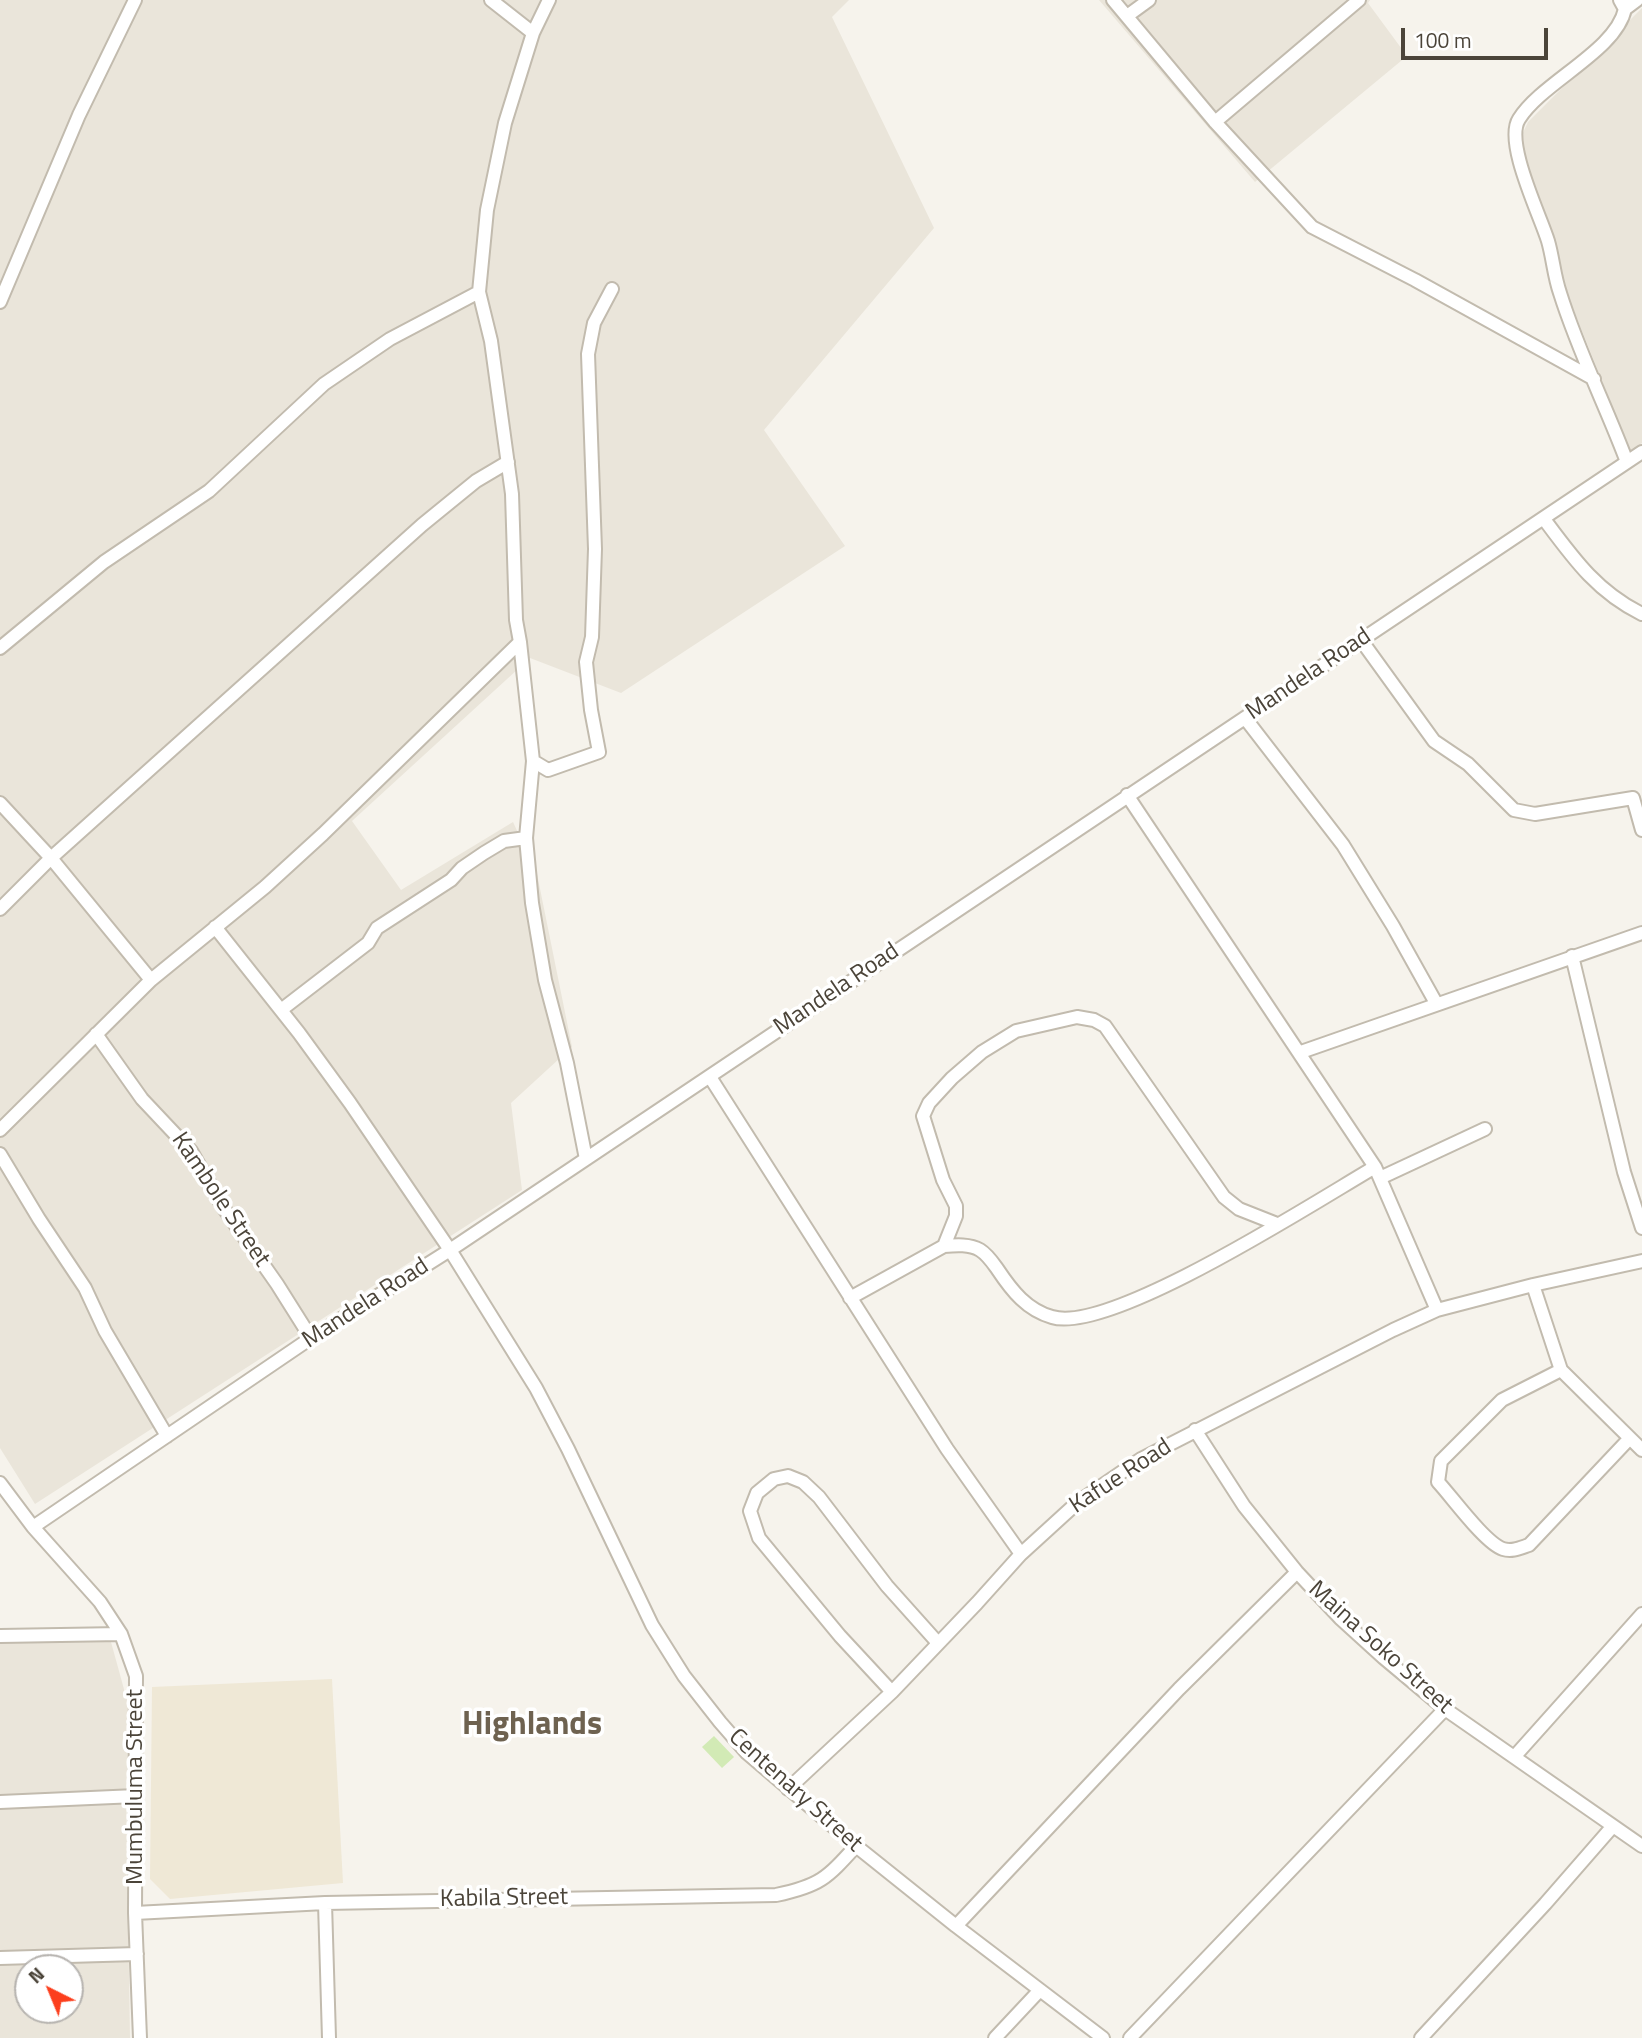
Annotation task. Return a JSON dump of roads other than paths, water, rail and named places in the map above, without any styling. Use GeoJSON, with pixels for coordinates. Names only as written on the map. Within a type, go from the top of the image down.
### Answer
{"type":"FeatureCollection","features":[{"type":"Feature","properties":{"kind":"street"},"geometry":{"type":"LineString","coordinates":[[0,302],[79,115],[135,0]]}},
{"type":"Feature","properties":{"kind":"street"},"geometry":{"type":"LineString","coordinates":[[491,0],[533,33]]}},
{"type":"Feature","properties":{"kind":"street"},"geometry":{"type":"LineString","coordinates":[[549,0],[533,33],[505,123],[487,209],[479,292],[491,341],[512,494],[516,620],[533,761],[526,838],[532,903],[545,980],[567,1062],[586,1159]]}},
{"type":"Feature","properties":{"kind":"street"},"geometry":{"type":"LineString","coordinates":[[1113,0],[1215,122],[1312,227],[1415,280],[1594,379]]}},
{"type":"Feature","properties":{"kind":"street"},"geometry":{"type":"LineString","coordinates":[[1127,16],[1149,0]]}},
{"type":"Feature","properties":{"kind":"street"},"geometry":{"type":"LineString","coordinates":[[1215,122],[1359,0]]}},
{"type":"Feature","properties":{"kind":"street"},"geometry":{"type":"LineString","coordinates":[[1627,462],[1559,290],[1548,240],[1521,167],[1515,127],[1532,103],[1611,35],[1623,19],[1623,4],[1637,0]]}},
{"type":"Feature","properties":{"kind":"street"},"geometry":{"type":"LineString","coordinates":[[533,761],[548,770],[599,752],[586,662],[592,637],[595,549],[588,354],[594,323],[612,289]]}},
{"type":"Feature","properties":{"kind":"street"},"geometry":{"type":"LineString","coordinates":[[0,648],[104,562],[209,491],[324,384],[390,339],[479,292]]}},
{"type":"Feature","properties":{"kind":"street","name":"Mandela Road"},"geometry":{"type":"LineString","coordinates":[[33,1527],[311,1338],[450,1250],[710,1077],[1642,452]]}},
{"type":"Feature","properties":{"kind":"street"},"geometry":{"type":"LineString","coordinates":[[0,909],[51,858],[422,525],[476,481],[508,462]]}},
{"type":"Feature","properties":{"kind":"street"},"geometry":{"type":"LineString","coordinates":[[1544,519],[1600,588],[1642,614]]}},
{"type":"Feature","properties":{"kind":"street"},"geometry":{"type":"LineString","coordinates":[[1361,640],[1434,741],[1468,764],[1514,810],[1535,814],[1633,798],[1642,830]]}},
{"type":"Feature","properties":{"kind":"street"},"geometry":{"type":"LineString","coordinates":[[0,1130],[150,980],[265,887],[520,642]]}},
{"type":"Feature","properties":{"kind":"street"},"geometry":{"type":"LineString","coordinates":[[1245,718],[1343,845],[1436,1003]]}},
{"type":"Feature","properties":{"kind":"street"},"geometry":{"type":"LineString","coordinates":[[1127,795],[1301,1052],[1378,1172],[1437,1310]]}},
{"type":"Feature","properties":{"kind":"street"},"geometry":{"type":"LineString","coordinates":[[0,803],[51,858],[150,980]]}},
{"type":"Feature","properties":{"kind":"street"},"geometry":{"type":"LineString","coordinates":[[281,1010],[368,943],[377,928],[451,880],[462,868],[505,841],[526,838]]}},
{"type":"Feature","properties":{"kind":"street","name":"Centenary Street"},"geometry":{"type":"LineString","coordinates":[[215,927],[357,1113],[450,1250],[536,1388],[652,1625],[684,1676],[747,1753],[788,1789],[956,1926],[1103,2038]]}},
{"type":"Feature","properties":{"kind":"street"},"geometry":{"type":"LineString","coordinates":[[1301,1052],[1642,933]]}},
{"type":"Feature","properties":{"kind":"street"},"geometry":{"type":"LineString","coordinates":[[1572,956],[1624,1172],[1642,1228]]}},
{"type":"Feature","properties":{"kind":"street"},"geometry":{"type":"LineString","coordinates":[[944,1245],[956,1216],[956,1206],[943,1180],[927,1133],[923,1116],[929,1103],[982,1052],[1016,1031],[1077,1017],[1094,1020],[1111,1033],[1224,1198],[1239,1209],[1277,1224]]}},
{"type":"Feature","properties":{"kind":"street","name":"Kambole Street"},"geometry":{"type":"LineString","coordinates":[[96,1034],[142,1099],[191,1151],[223,1207],[277,1283],[311,1338]]}},
{"type":"Feature","properties":{"kind":"street"},"geometry":{"type":"LineString","coordinates":[[710,1077],[971,1486],[1021,1554]]}},
{"type":"Feature","properties":{"kind":"street"},"geometry":{"type":"LineString","coordinates":[[850,1298],[944,1245],[965,1245],[979,1249],[988,1256],[1014,1292],[1037,1313],[1058,1320],[1100,1313],[1150,1294],[1378,1172],[1485,1129]]}},
{"type":"Feature","properties":{"kind":"street"},"geometry":{"type":"LineString","coordinates":[[0,1154],[85,1288],[105,1331],[167,1436]]}},
{"type":"Feature","properties":{"kind":"street","name":"Kafue Road"},"geometry":{"type":"LineString","coordinates":[[788,1789],[892,1692],[1021,1554],[1078,1502],[1141,1459],[1437,1310],[1642,1261]]}},
{"type":"Feature","properties":{"kind":"street"},"geometry":{"type":"LineString","coordinates":[[1533,1285],[1561,1370],[1642,1450]]}},
{"type":"Feature","properties":{"kind":"street"},"geometry":{"type":"LineString","coordinates":[[1561,1370],[1502,1400],[1441,1461],[1438,1482],[1486,1537],[1499,1548],[1512,1551],[1529,1545],[1630,1438]]}},
{"type":"Feature","properties":{"kind":"street","name":"Maina Soko Street"},"geometry":{"type":"LineString","coordinates":[[1195,1430],[1244,1506],[1297,1572],[1358,1634],[1445,1709],[1642,1846]]}},
{"type":"Feature","properties":{"kind":"street"},"geometry":{"type":"LineString","coordinates":[[892,1692],[840,1636],[760,1538],[750,1511],[757,1493],[774,1479],[788,1476],[803,1482],[819,1497],[880,1577],[938,1643]]}},
{"type":"Feature","properties":{"kind":"street","name":"Mumbuluma Street"},"geometry":{"type":"LineString","coordinates":[[0,1483],[33,1527],[100,1602],[121,1634],[136,1676],[135,1913],[140,2038]]}},
{"type":"Feature","properties":{"kind":"street"},"geometry":{"type":"LineString","coordinates":[[956,1926],[1180,1689],[1297,1572]]}},
{"type":"Feature","properties":{"kind":"street"},"geometry":{"type":"LineString","coordinates":[[1515,1756],[1642,1614]]}},
{"type":"Feature","properties":{"kind":"street"},"geometry":{"type":"LineString","coordinates":[[0,1636],[121,1634]]}},
{"type":"Feature","properties":{"kind":"street"},"geometry":{"type":"LineString","coordinates":[[1130,2038],[1445,1709]]}},
{"type":"Feature","properties":{"kind":"street"},"geometry":{"type":"LineString","coordinates":[[0,1802],[136,1796]]}},
{"type":"Feature","properties":{"kind":"street"},"geometry":{"type":"LineString","coordinates":[[1421,2038],[1613,1826]]}},
{"type":"Feature","properties":{"kind":"street","name":"Kabila Street"},"geometry":{"type":"LineString","coordinates":[[135,1913],[325,1903],[776,1895],[803,1890],[822,1881],[856,1846]]}},
{"type":"Feature","properties":{"kind":"street"},"geometry":{"type":"LineString","coordinates":[[325,1903],[329,2038]]}},
{"type":"Feature","properties":{"kind":"street"},"geometry":{"type":"LineString","coordinates":[[0,1958],[137,1954]]}},
{"type":"Feature","properties":{"kind":"street"},"geometry":{"type":"LineString","coordinates":[[995,2038],[1040,1990]]}},
{"type":"Feature","properties":{"kind":"district","name":"Highlands"},"geometry":{"type":"Point","coordinates":[532,1726]}}]}
